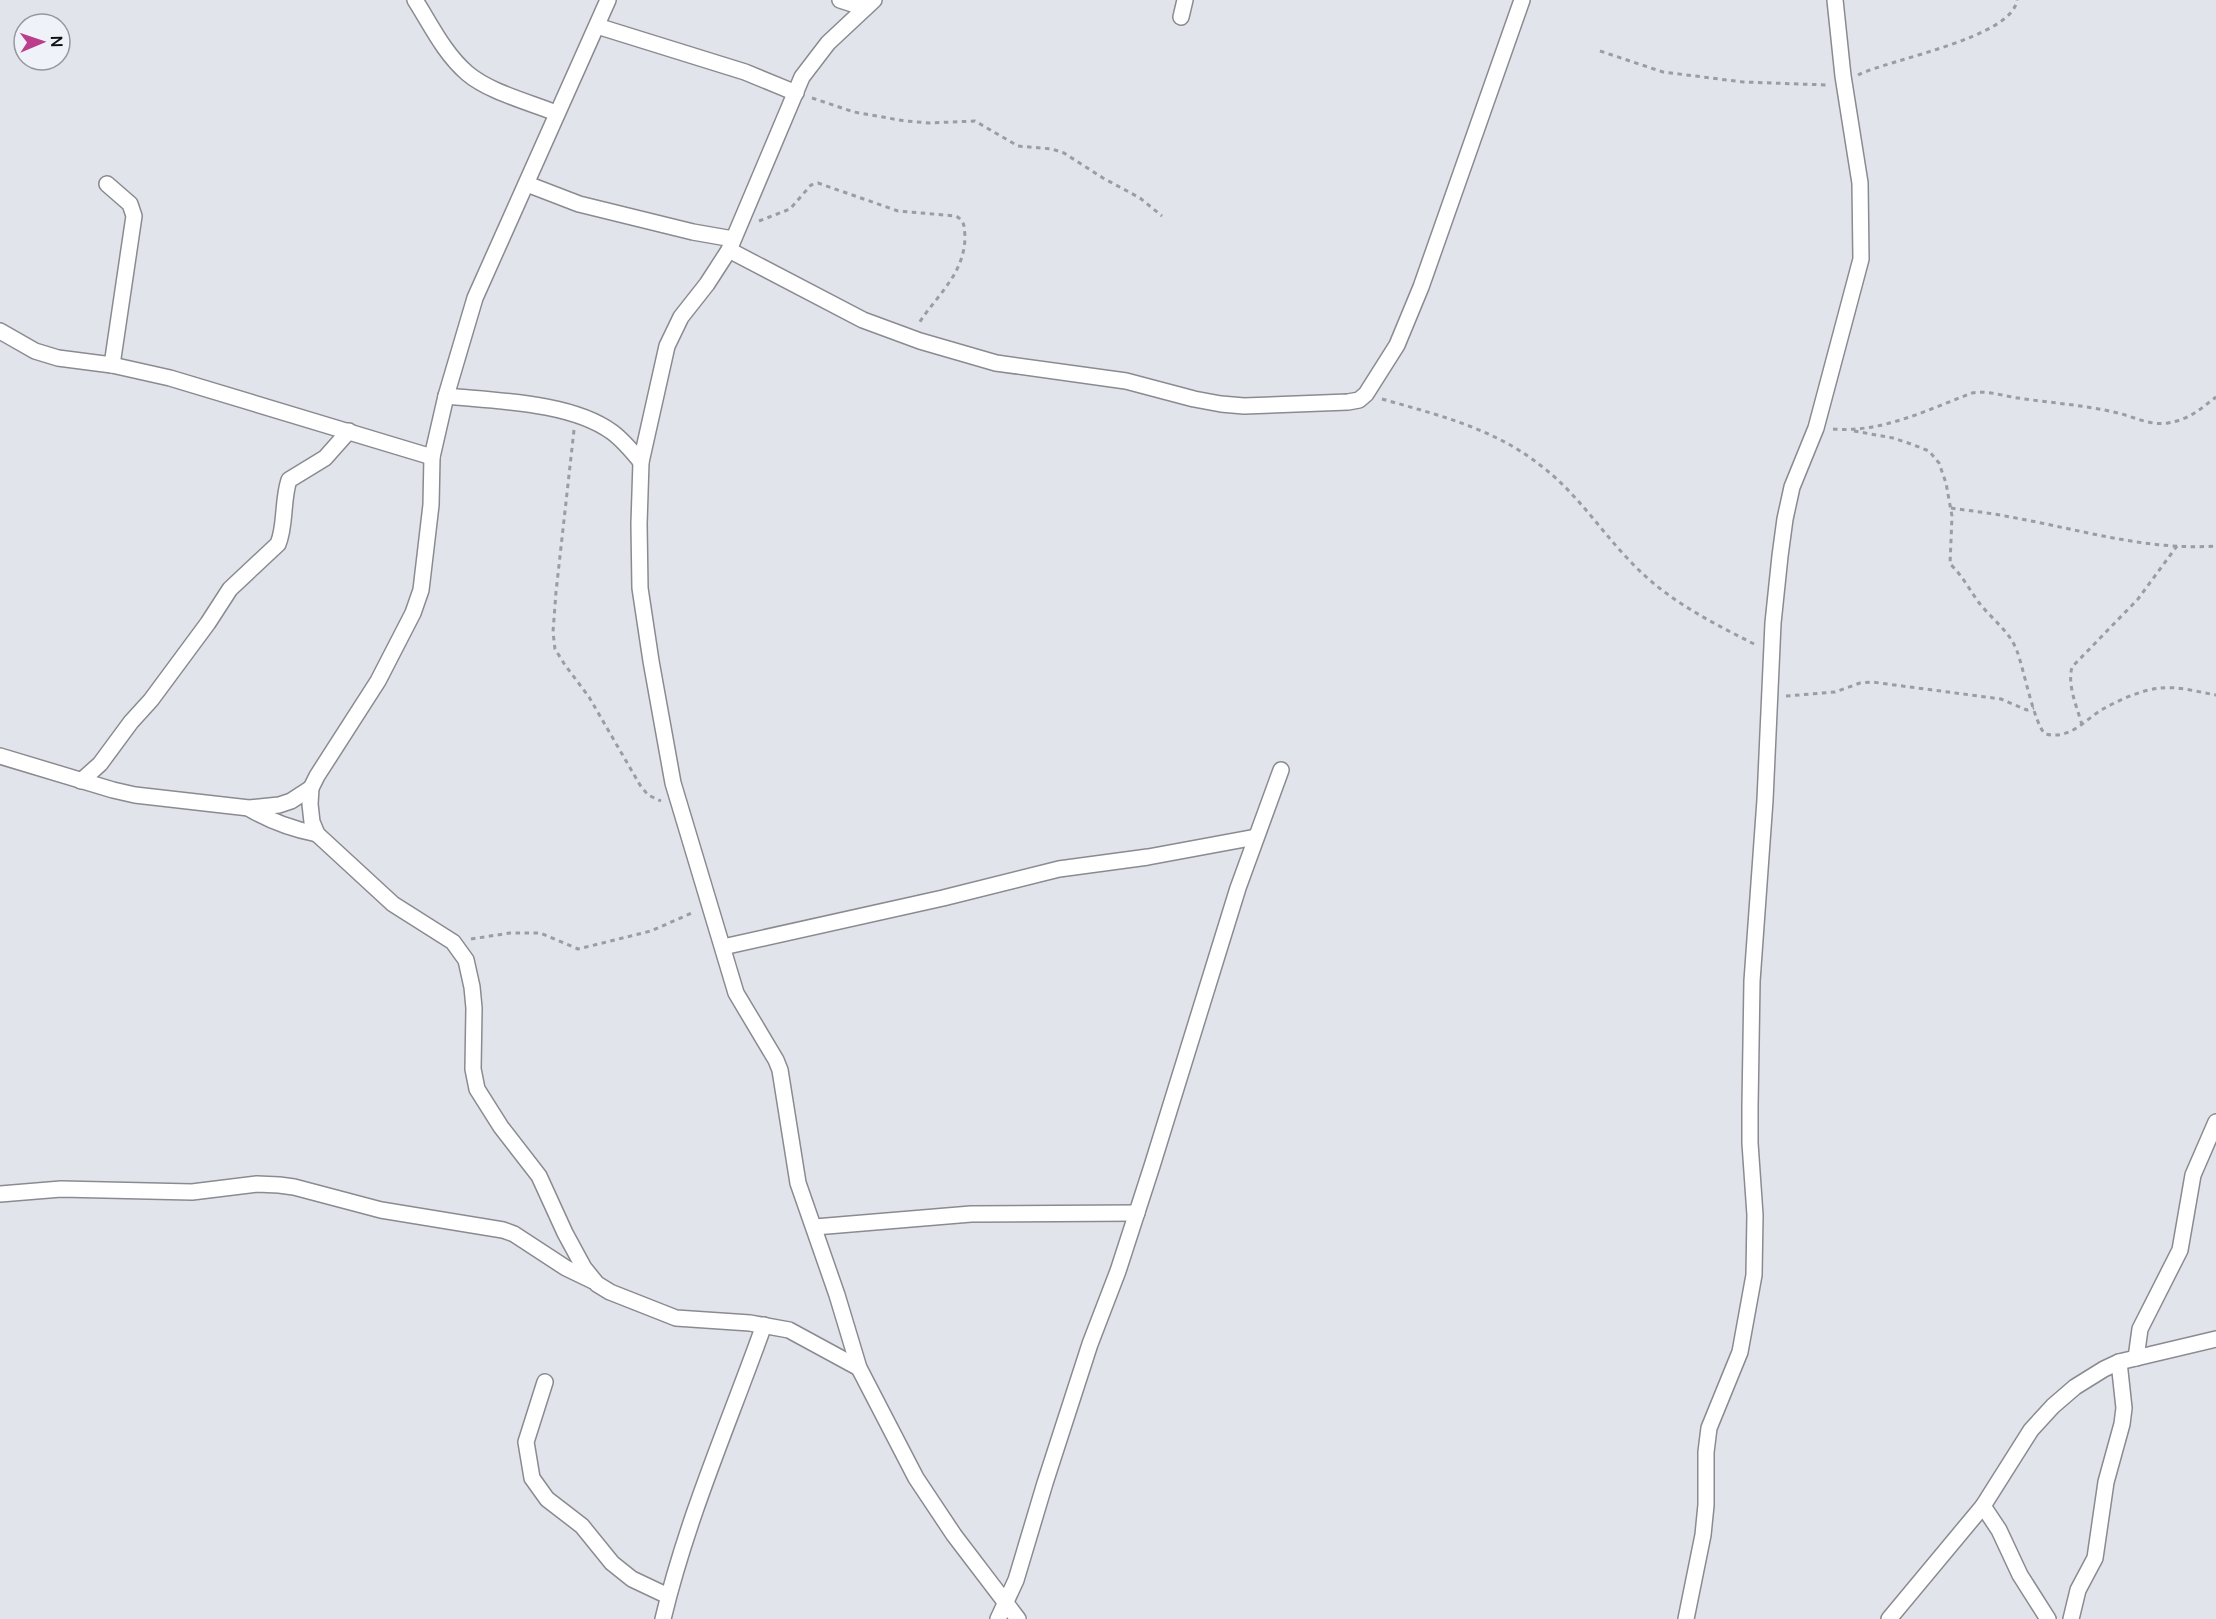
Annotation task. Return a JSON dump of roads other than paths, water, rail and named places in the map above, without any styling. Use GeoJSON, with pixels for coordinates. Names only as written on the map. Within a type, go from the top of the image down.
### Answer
{"type":"FeatureCollection","features":[{"type":"Feature","properties":{"kind":"street"},"geometry":{"type":"LineString","coordinates":[[415,0],[443,45],[467,73],[489,86],[556,113]]}},
{"type":"Feature","properties":{"kind":"street"},"geometry":{"type":"LineString","coordinates":[[597,1284],[584,1268],[565,1233],[539,1176],[501,1127],[477,1089],[473,1069],[474,1008],[466,960],[453,942],[393,904],[317,834],[311,814],[311,788],[316,776],[378,681],[413,613],[422,579],[431,505],[432,457],[446,396],[475,298],[608,0]]}},
{"type":"Feature","properties":{"kind":"street"},"geometry":{"type":"LineString","coordinates":[[840,0],[870,4]]}},
{"type":"Feature","properties":{"kind":"street"},"geometry":{"type":"LineString","coordinates":[[1181,17],[1185,0]]}},
{"type":"Feature","properties":{"kind":"street"},"geometry":{"type":"LineString","coordinates":[[527,184],[579,204],[693,232],[733,239],[863,320],[996,363],[1126,381],[1221,404],[1244,406],[1348,402],[1362,399],[1397,345],[1421,287],[1522,0]]}},
{"type":"Feature","properties":{"kind":"street"},"geometry":{"type":"LineString","coordinates":[[1686,1619],[1703,1535],[1709,1428],[1740,1352],[1754,1275],[1755,1215],[1750,1116],[1752,981],[1765,800],[1772,652],[1785,519],[1798,468],[1816,428],[1861,259],[1860,183],[1835,0]]}},
{"type":"Feature","properties":{"kind":"street"},"geometry":{"type":"LineString","coordinates":[[870,4],[828,43],[802,77],[733,239],[707,284],[681,317],[667,346],[641,462],[639,555],[641,598],[679,807],[736,993],[776,1059],[780,1070],[798,1183],[815,1227],[859,1368],[916,1478],[954,1535],[1018,1619]]}},
{"type":"Feature","properties":{"kind":"street"},"geometry":{"type":"LineString","coordinates":[[597,26],[745,72],[796,93]]}},
{"type":"Feature","properties":{"kind":"street"},"geometry":{"type":"LineString","coordinates":[[107,184],[130,204],[134,216],[112,365]]}},
{"type":"Feature","properties":{"kind":"street"},"geometry":{"type":"LineString","coordinates":[[0,331],[35,351],[58,358],[112,365],[170,378],[432,457]]}},
{"type":"Feature","properties":{"kind":"street"},"geometry":{"type":"LineString","coordinates":[[446,396],[524,404],[576,414],[612,432],[641,462]]}},
{"type":"Feature","properties":{"kind":"street"},"geometry":{"type":"LineString","coordinates":[[81,781],[100,764],[131,722],[152,700],[230,589],[278,544],[289,480],[325,458],[349,431]]}},
{"type":"Feature","properties":{"kind":"street"},"geometry":{"type":"LineString","coordinates":[[0,756],[135,795],[249,808],[279,805],[291,801],[311,788]]}},
{"type":"Feature","properties":{"kind":"street"},"geometry":{"type":"LineString","coordinates":[[998,1619],[1016,1580],[1086,1355],[1137,1213],[1231,908],[1281,770]]}},
{"type":"Feature","properties":{"kind":"street"},"geometry":{"type":"LineString","coordinates":[[249,808],[293,829],[317,834]]}},
{"type":"Feature","properties":{"kind":"street"},"geometry":{"type":"LineString","coordinates":[[723,947],[943,898],[1059,869],[1148,857],[1256,837]]}},
{"type":"Feature","properties":{"kind":"street"},"geometry":{"type":"LineString","coordinates":[[2136,1358],[2140,1329],[2180,1250],[2193,1175],[2216,1122]]}},
{"type":"Feature","properties":{"kind":"street"},"geometry":{"type":"LineString","coordinates":[[0,1194],[61,1190],[192,1192],[257,1184],[294,1187],[381,1210],[503,1230],[514,1234],[566,1268],[610,1292],[676,1318],[764,1325],[789,1330],[859,1368]]}},
{"type":"Feature","properties":{"kind":"street"},"geometry":{"type":"LineString","coordinates":[[815,1227],[971,1214],[1137,1213]]}},
{"type":"Feature","properties":{"kind":"street"},"geometry":{"type":"LineString","coordinates":[[663,1619],[668,1596],[704,1484],[764,1325]]}},
{"type":"Feature","properties":{"kind":"street"},"geometry":{"type":"LineString","coordinates":[[1888,1619],[1983,1506],[2031,1430],[2075,1387],[2120,1362],[2216,1339]]}},
{"type":"Feature","properties":{"kind":"street"},"geometry":{"type":"LineString","coordinates":[[2071,1619],[2078,1590],[2095,1558],[2106,1482],[2122,1424],[2124,1408],[2120,1362]]}},
{"type":"Feature","properties":{"kind":"street"},"geometry":{"type":"LineString","coordinates":[[545,1382],[526,1442],[532,1478],[547,1498],[582,1526],[612,1563],[632,1580],[668,1596]]}},
{"type":"Feature","properties":{"kind":"street"},"geometry":{"type":"LineString","coordinates":[[1983,1506],[1999,1530],[2020,1575],[2048,1619]]}}]}
